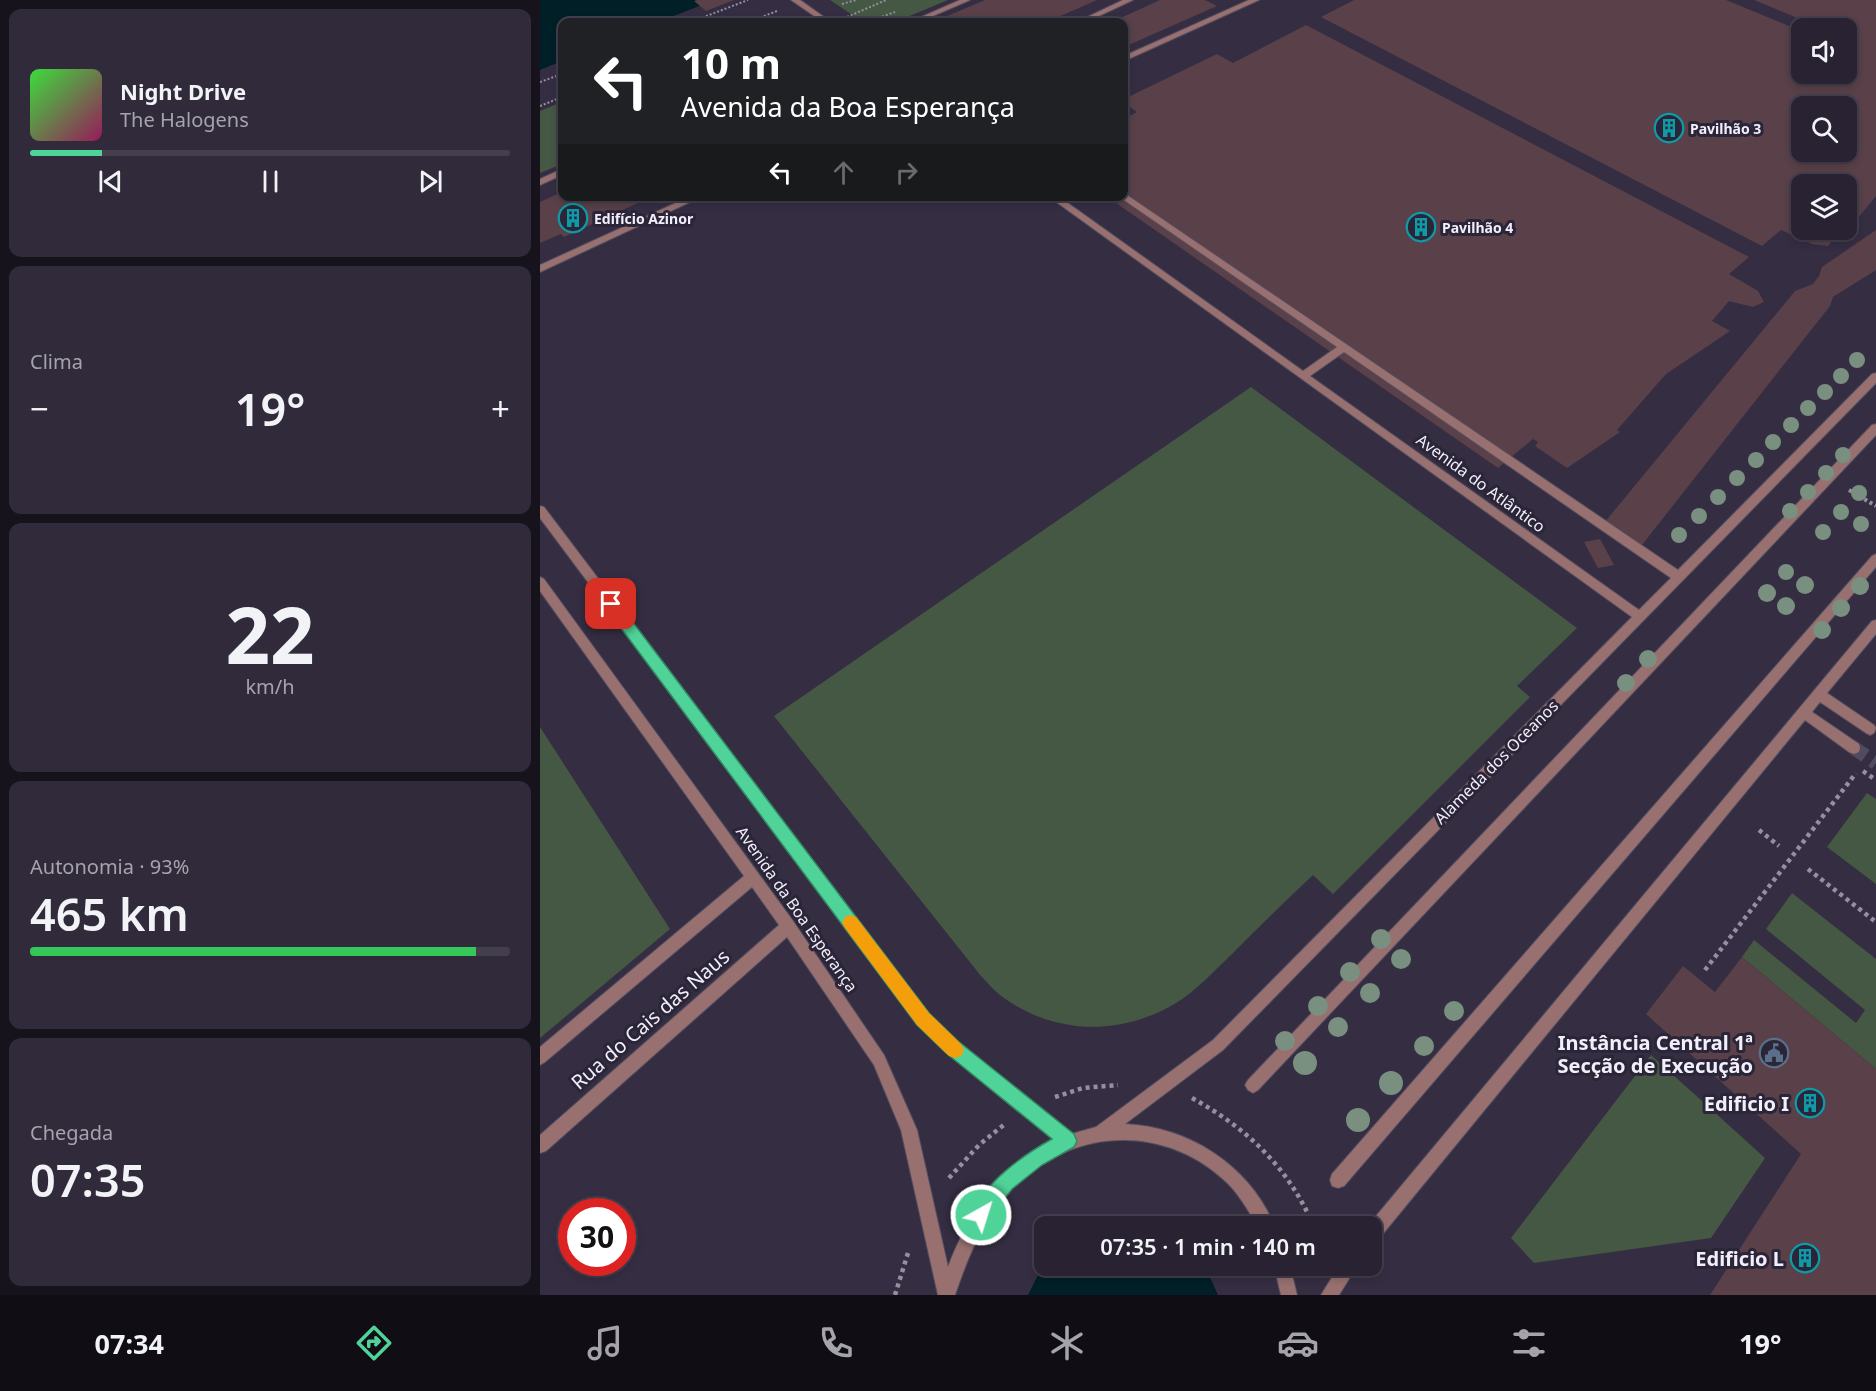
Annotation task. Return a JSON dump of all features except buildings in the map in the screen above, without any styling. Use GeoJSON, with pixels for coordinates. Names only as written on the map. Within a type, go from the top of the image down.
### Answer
{"type":"FeatureCollection","features":[{"type":"Feature","properties":{"kind":"street"},"geometry":{"type":"LineString","coordinates":[[795,0],[821,18]]}},
{"type":"Feature","properties":{"kind":"street"},"geometry":{"type":"LineString","coordinates":[[923,18],[966,0]]}},
{"type":"Feature","properties":{"kind":"street"},"geometry":{"type":"LineString","coordinates":[[1090,18],[1129,0]]}},
{"type":"Feature","properties":{"kind":"street"},"geometry":{"type":"LineString","coordinates":[[1128,57],[1255,0]]}},
{"type":"Feature","properties":{"kind":"street"},"geometry":{"type":"LineString","coordinates":[[540,182],[558,174]]}},
{"type":"Feature","properties":{"kind":"street","name":"Avenida do Atlântico"},"geometry":{"type":"LineString","coordinates":[[1128,199],[1680,577]]}},
{"type":"Feature","properties":{"kind":"street"},"geometry":{"type":"LineString","coordinates":[[540,269],[688,201]]}},
{"type":"Feature","properties":{"kind":"street","name":"Avenida do Atlântico"},"geometry":{"type":"LineString","coordinates":[[1059,201],[1640,617]]}},
{"type":"Feature","properties":{"kind":"street"},"geometry":{"type":"LineString","coordinates":[[1303,376],[1344,347]]}},
{"type":"Feature","properties":{"kind":"street","name":"Alameda dos Oceanos"},"geometry":{"type":"LineString","coordinates":[[1102,1132],[1218,1045],[1876,377]]}},
{"type":"Feature","properties":{"kind":"street"},"geometry":{"type":"LineString","coordinates":[[1253,1085],[1876,428]]}},
{"type":"Feature","properties":{"kind":"street","name":"Avenida da Boa Esperança"},"geometry":{"type":"LineString","coordinates":[[540,510],[923,1019],[952,1047],[1068,1141]]}},
{"type":"Feature","properties":{"kind":"street"},"geometry":{"type":"LineString","coordinates":[[1338,1180],[1876,559]]}},
{"type":"Feature","properties":{"kind":"street","name":"Avenida da Boa Esperança"},"geometry":{"type":"LineString","coordinates":[[540,582],[788,926],[879,1060],[909,1130],[946,1295]]}},
{"type":"Feature","properties":{"kind":"street"},"geometry":{"type":"LineString","coordinates":[[1382,1222],[1876,625]]}},
{"type":"Feature","properties":{"kind":"street"},"geometry":{"type":"LineString","coordinates":[[1819,694],[1870,729]]}},
{"type":"Feature","properties":{"kind":"street"},"geometry":{"type":"LineString","coordinates":[[1804,712],[1854,748]]}},
{"type":"Feature","properties":{"kind":"street"},"geometry":{"type":"LineString","coordinates":[[540,1057],[753,877]]}},
{"type":"Feature","properties":{"kind":"street","name":"Rua do Cais das Naus"},"geometry":{"type":"LineString","coordinates":[[540,1145],[788,926]]}},
{"type":"Feature","properties":{"kind":"street"},"geometry":{"type":"LineString","coordinates":[[946,1295],[960,1253],[981,1215],[1006,1183],[1035,1158],[1068,1141],[1102,1132],[1137,1131],[1170,1138],[1201,1152],[1228,1173],[1252,1201],[1261,1216]]}},
{"type":"Feature","properties":{"kind":"street"},"geometry":{"type":"LineString","coordinates":[[1284,1276],[1289,1295]]}},
{"type":"Feature","properties":{"kind":"street"},"geometry":{"type":"LineString","coordinates":[[1329,1295],[1342,1276]]}},
{"type":"Feature","properties":{"kind":"path"},"geometry":{"type":"LineString","coordinates":[[701,18],[748,0]]}},
{"type":"Feature","properties":{"kind":"path"},"geometry":{"type":"LineString","coordinates":[[838,5],[856,0]]}},
{"type":"Feature","properties":{"kind":"path"},"geometry":{"type":"LineString","coordinates":[[852,15],[886,0]]}},
{"type":"Feature","properties":{"kind":"path"},"geometry":{"type":"LineString","coordinates":[[540,82],[558,75]]}},
{"type":"Feature","properties":{"kind":"path"},"geometry":{"type":"LineString","coordinates":[[540,106],[558,99]]}},
{"type":"Feature","properties":{"kind":"path"},"geometry":{"type":"LineString","coordinates":[[1705,970],[1859,768],[1876,780]]}},
{"type":"Feature","properties":{"kind":"path"},"geometry":{"type":"LineString","coordinates":[[1759,831],[1779,846]]}},
{"type":"Feature","properties":{"kind":"path"},"geometry":{"type":"LineString","coordinates":[[1808,869],[1876,922]]}},
{"type":"Feature","properties":{"kind":"path"},"geometry":{"type":"LineString","coordinates":[[1259,1143],[1289,1178],[1308,1216]]}},
{"type":"Feature","properties":{"kind":"green space"},"geometry":{"type":"Polygon","coordinates":[[[830,0],[948,0],[905,18],[857,18],[830,0]]]}},
{"type":"Feature","properties":{"kind":"green space"},"geometry":{"type":"Polygon","coordinates":[[[558,104],[558,166],[540,173],[540,111],[558,104]]]}},
{"type":"Feature","properties":{"kind":"green space"},"geometry":{"type":"Polygon","coordinates":[[[1251,387],[1577,628],[1517,686],[1530,697],[1333,894],[1313,875],[1198,987],[1176,1003],[1155,1014],[1111,1026],[1089,1027],[1067,1025],[1045,1019],[1004,998],[981,976],[774,716],[1251,387]]]}},
{"type":"Feature","properties":{"kind":"green space"},"geometry":{"type":"Polygon","coordinates":[[[540,727],[670,929],[540,1038],[540,727]]]}},
{"type":"Feature","properties":{"kind":"green space"},"geometry":{"type":"Polygon","coordinates":[[[1867,793],[1876,799],[1876,884],[1827,847],[1867,793]]]}},
{"type":"Feature","properties":{"kind":"green space"},"geometry":{"type":"Polygon","coordinates":[[[1792,893],[1876,959],[1876,1069],[1742,957],[1754,940],[1856,1023],[1865,1010],[1766,929],[1792,893]]]}},
{"type":"Feature","properties":{"kind":"green space"},"geometry":{"type":"Polygon","coordinates":[[[1651,1055],[1765,1158],[1711,1238],[1534,1263],[1511,1238],[1651,1055]]]}},
{"type":"Feature","properties":{"kind":"water"},"geometry":{"type":"Polygon","coordinates":[[[540,0],[715,0],[668,18],[558,18],[558,63],[540,70],[540,0]]]}},
{"type":"Feature","properties":{"kind":"water"},"geometry":{"type":"Polygon","coordinates":[[[1038,1276],[1209,1276],[1218,1295],[1028,1295],[1038,1276]]]}},
{"type":"Feature","properties":{"kind":"tunnel"},"geometry":{"type":"LineString","coordinates":[[1854,748],[1876,763]]}},
{"type":"Feature","properties":{"kind":"slow traffic"},"geometry":{"type":"LineString","coordinates":[[850,923],[923,1019],[955,1050]]}},
{"type":"Feature","properties":{"kind":"place","name":"Pavilhão 3"},"geometry":{"type":"Point","coordinates":[1669,128]}},
{"type":"Feature","properties":{"kind":"place","name":"Edifício Azinor"},"geometry":{"type":"Point","coordinates":[573,218]}},
{"type":"Feature","properties":{"kind":"place","name":"Pavilhão 4"},"geometry":{"type":"Point","coordinates":[1421,227]}},
{"type":"Feature","properties":{"kind":"place","name":"Instância Central 1ª Secção de Execução"},"geometry":{"type":"Point","coordinates":[1774,1053]}},
{"type":"Feature","properties":{"kind":"place","name":"Edificio I"},"geometry":{"type":"Point","coordinates":[1810,1103]}},
{"type":"Feature","properties":{"kind":"place","name":"Edificio L"},"geometry":{"type":"Point","coordinates":[1805,1258]}},
{"type":"Feature","properties":{"kind":"route"},"geometry":{"type":"LineString","coordinates":[[611,604],[923,1019],[952,1047],[1068,1141],[1035,1158],[1006,1183],[981,1215]]}}]}
